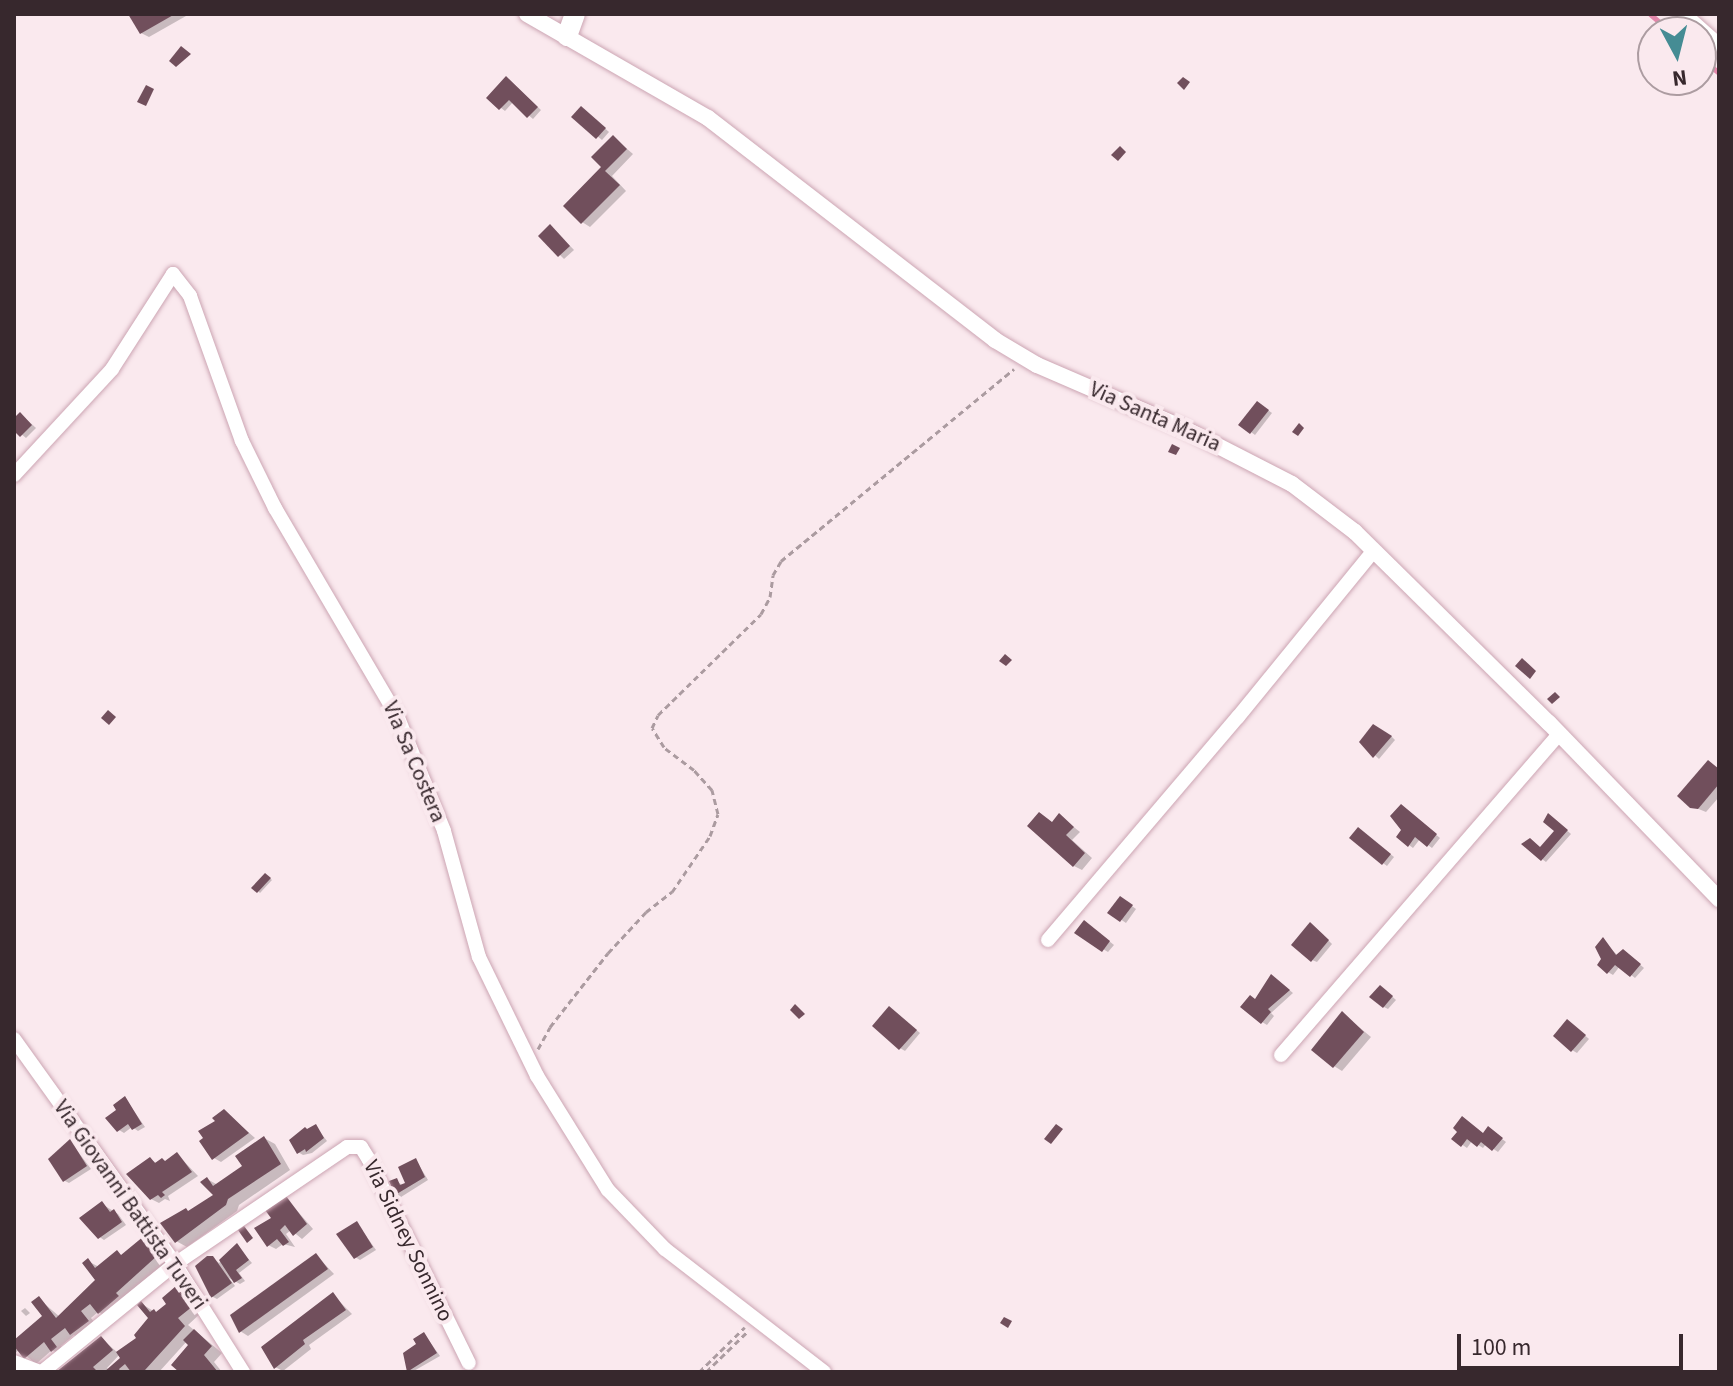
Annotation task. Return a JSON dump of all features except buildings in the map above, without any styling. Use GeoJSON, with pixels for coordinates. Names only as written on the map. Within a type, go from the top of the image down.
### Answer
{"type":"FeatureCollection","features":[{"type":"Feature","properties":{"kind":"main road"},"geometry":{"type":"LineString","coordinates":[[567,36],[575,14]]}},
{"type":"Feature","properties":{"kind":"street","name":"Via Santa Maria"},"geometry":{"type":"LineString","coordinates":[[527,14],[708,118],[995,340],[1027,359],[1185,429],[1280,478],[1355,532],[1559,734],[1719,899]]}},
{"type":"Feature","properties":{"kind":"street"},"geometry":{"type":"LineString","coordinates":[[1684,14],[1719,45]]}},
{"type":"Feature","properties":{"kind":"street","name":"Via Sa Costera"},"geometry":{"type":"LineString","coordinates":[[14,475],[112,369],[173,274],[190,296],[242,441],[275,508],[398,718],[444,831],[479,957],[531,1063],[608,1190],[665,1249],[824,1372]]}},
{"type":"Feature","properties":{"kind":"street"},"geometry":{"type":"LineString","coordinates":[[1048,940],[1238,717],[1374,550]]}},
{"type":"Feature","properties":{"kind":"street"},"geometry":{"type":"LineString","coordinates":[[1281,1055],[1559,734]]}},
{"type":"Feature","properties":{"kind":"street","name":"Via Giovanni Battista Tuveri"},"geometry":{"type":"LineString","coordinates":[[14,1039],[175,1264],[243,1372]]}},
{"type":"Feature","properties":{"kind":"street","name":"Via Sidney Sonnino"},"geometry":{"type":"LineString","coordinates":[[175,1264],[347,1147],[361,1147],[469,1363]]}},
{"type":"Feature","properties":{"kind":"street"},"geometry":{"type":"LineString","coordinates":[[14,1362],[41,1372],[175,1264]]}},
{"type":"Feature","properties":{"kind":"path"},"geometry":{"type":"LineString","coordinates":[[531,1063],[550,1027],[608,953],[646,912],[672,892],[714,825],[718,814],[712,790],[694,770],[664,747],[652,728],[658,715],[761,614],[770,597],[773,575],[781,561],[1027,359]]}},
{"type":"Feature","properties":{"kind":"path"},"geometry":{"type":"LineString","coordinates":[[699,1372],[755,1321]]}},
{"type":"Feature","properties":{"kind":"path"},"geometry":{"type":"LineString","coordinates":[[706,1372],[755,1321]]}}]}
